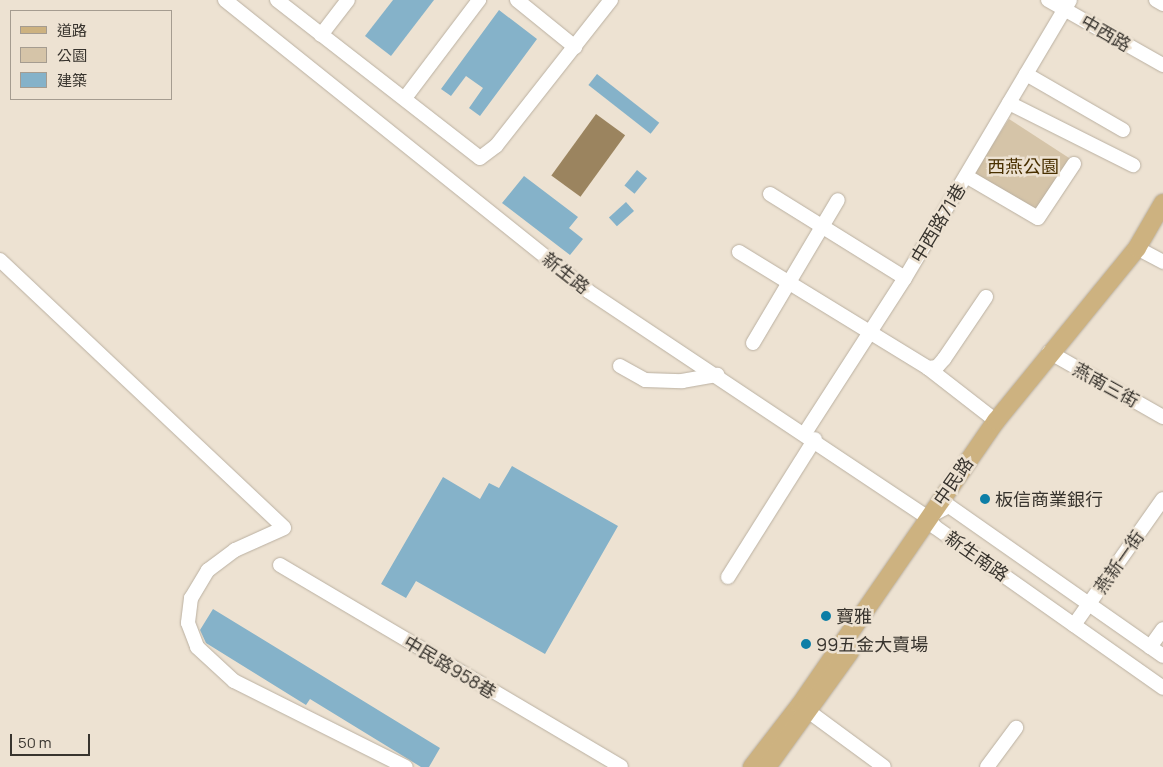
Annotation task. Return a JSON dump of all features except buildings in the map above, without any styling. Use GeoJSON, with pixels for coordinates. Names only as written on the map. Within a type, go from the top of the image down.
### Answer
{"type":"FeatureCollection","features":[{"type":"Feature","properties":{"kind":"main road","name":"中民路"},"geometry":{"type":"LineString","coordinates":[[1142,251],[1163,203]]}},
{"type":"Feature","properties":{"kind":"main road","name":"中民路"},"geometry":{"type":"LineString","coordinates":[[768,767],[805,708],[931,522],[996,421],[1163,226]]}},
{"type":"Feature","properties":{"kind":"main road","name":"中民路"},"geometry":{"type":"LineString","coordinates":[[931,522],[949,506],[1053,355]]}},
{"type":"Feature","properties":{"kind":"main road","name":"中民路"},"geometry":{"type":"LineString","coordinates":[[752,767],[805,708]]}},
{"type":"Feature","properties":{"kind":"street","name":"新生路"},"geometry":{"type":"LineString","coordinates":[[225,0],[588,291],[810,436],[931,522]]}},
{"type":"Feature","properties":{"kind":"street"},"geometry":{"type":"LineString","coordinates":[[277,0],[480,158],[496,146],[575,48],[610,0]]}},
{"type":"Feature","properties":{"kind":"street"},"geometry":{"type":"LineString","coordinates":[[321,35],[348,0]]}},
{"type":"Feature","properties":{"kind":"street"},"geometry":{"type":"LineString","coordinates":[[405,98],[479,0]]}},
{"type":"Feature","properties":{"kind":"street"},"geometry":{"type":"LineString","coordinates":[[517,0],[575,48]]}},
{"type":"Feature","properties":{"kind":"street","name":"中西路"},"geometry":{"type":"LineString","coordinates":[[1048,0],[1067,5],[1163,65]]}},
{"type":"Feature","properties":{"kind":"street"},"geometry":{"type":"LineString","coordinates":[[1156,0],[1163,4]]}},
{"type":"Feature","properties":{"kind":"street","name":"中西路71巷"},"geometry":{"type":"LineString","coordinates":[[728,577],[868,333],[905,278],[1067,5]]}},
{"type":"Feature","properties":{"kind":"street"},"geometry":{"type":"LineString","coordinates":[[1026,74],[1123,130]]}},
{"type":"Feature","properties":{"kind":"street"},"geometry":{"type":"LineString","coordinates":[[1009,103],[1133,165]]}},
{"type":"Feature","properties":{"kind":"street"},"geometry":{"type":"LineString","coordinates":[[966,176],[1038,218],[1074,164]]}},
{"type":"Feature","properties":{"kind":"street"},"geometry":{"type":"LineString","coordinates":[[770,194],[821,228],[905,278]]}},
{"type":"Feature","properties":{"kind":"street"},"geometry":{"type":"LineString","coordinates":[[753,343],[838,200]]}},
{"type":"Feature","properties":{"kind":"street"},"geometry":{"type":"LineString","coordinates":[[1142,251],[1163,262]]}},
{"type":"Feature","properties":{"kind":"street"},"geometry":{"type":"LineString","coordinates":[[739,252],[868,333],[928,368],[996,421]]}},
{"type":"Feature","properties":{"kind":"street"},"geometry":{"type":"LineString","coordinates":[[0,260],[284,528],[235,550],[208,570],[191,598],[188,623],[197,647],[234,681],[406,767]]}},
{"type":"Feature","properties":{"kind":"street"},"geometry":{"type":"LineString","coordinates":[[928,368],[937,367],[944,359],[986,297]]}},
{"type":"Feature","properties":{"kind":"street","name":"燕南三街"},"geometry":{"type":"LineString","coordinates":[[1053,355],[1163,418]]}},
{"type":"Feature","properties":{"kind":"street"},"geometry":{"type":"LineString","coordinates":[[620,366],[645,380],[682,381],[717,375]]}},
{"type":"Feature","properties":{"kind":"street","name":"燕新一街"},"geometry":{"type":"LineString","coordinates":[[1074,625],[1163,499]]}},
{"type":"Feature","properties":{"kind":"street","name":"新生南路"},"geometry":{"type":"LineString","coordinates":[[949,506],[1163,656]]}},
{"type":"Feature","properties":{"kind":"street","name":"新生南路"},"geometry":{"type":"LineString","coordinates":[[931,522],[1163,688]]}},
{"type":"Feature","properties":{"kind":"street","name":"中民路958巷"},"geometry":{"type":"LineString","coordinates":[[280,565],[621,767]]}},
{"type":"Feature","properties":{"kind":"street"},"geometry":{"type":"LineString","coordinates":[[1150,647],[1163,629]]}},
{"type":"Feature","properties":{"kind":"street"},"geometry":{"type":"LineString","coordinates":[[805,708],[884,767]]}},
{"type":"Feature","properties":{"kind":"street"},"geometry":{"type":"LineString","coordinates":[[986,767],[1016,728]]}},
{"type":"Feature","properties":{"kind":"green space","name":"西燕公園"},"geometry":{"type":"Polygon","coordinates":[[[1009,119],[1070,159],[1035,213],[974,174],[1009,119]]]}},
{"type":"Feature","properties":{"kind":"shaded area"},"geometry":{"type":"Polygon","coordinates":[[[596,114],[625,135],[580,197],[551,175],[596,114]]]}},
{"type":"Feature","properties":{"kind":"place","name":"板信商業銀行"},"geometry":{"type":"Point","coordinates":[985,499]}},
{"type":"Feature","properties":{"kind":"place","name":"寶雅"},"geometry":{"type":"Point","coordinates":[826,616]}},
{"type":"Feature","properties":{"kind":"place","name":"99五金大賣場"},"geometry":{"type":"Point","coordinates":[806,644]}}]}
